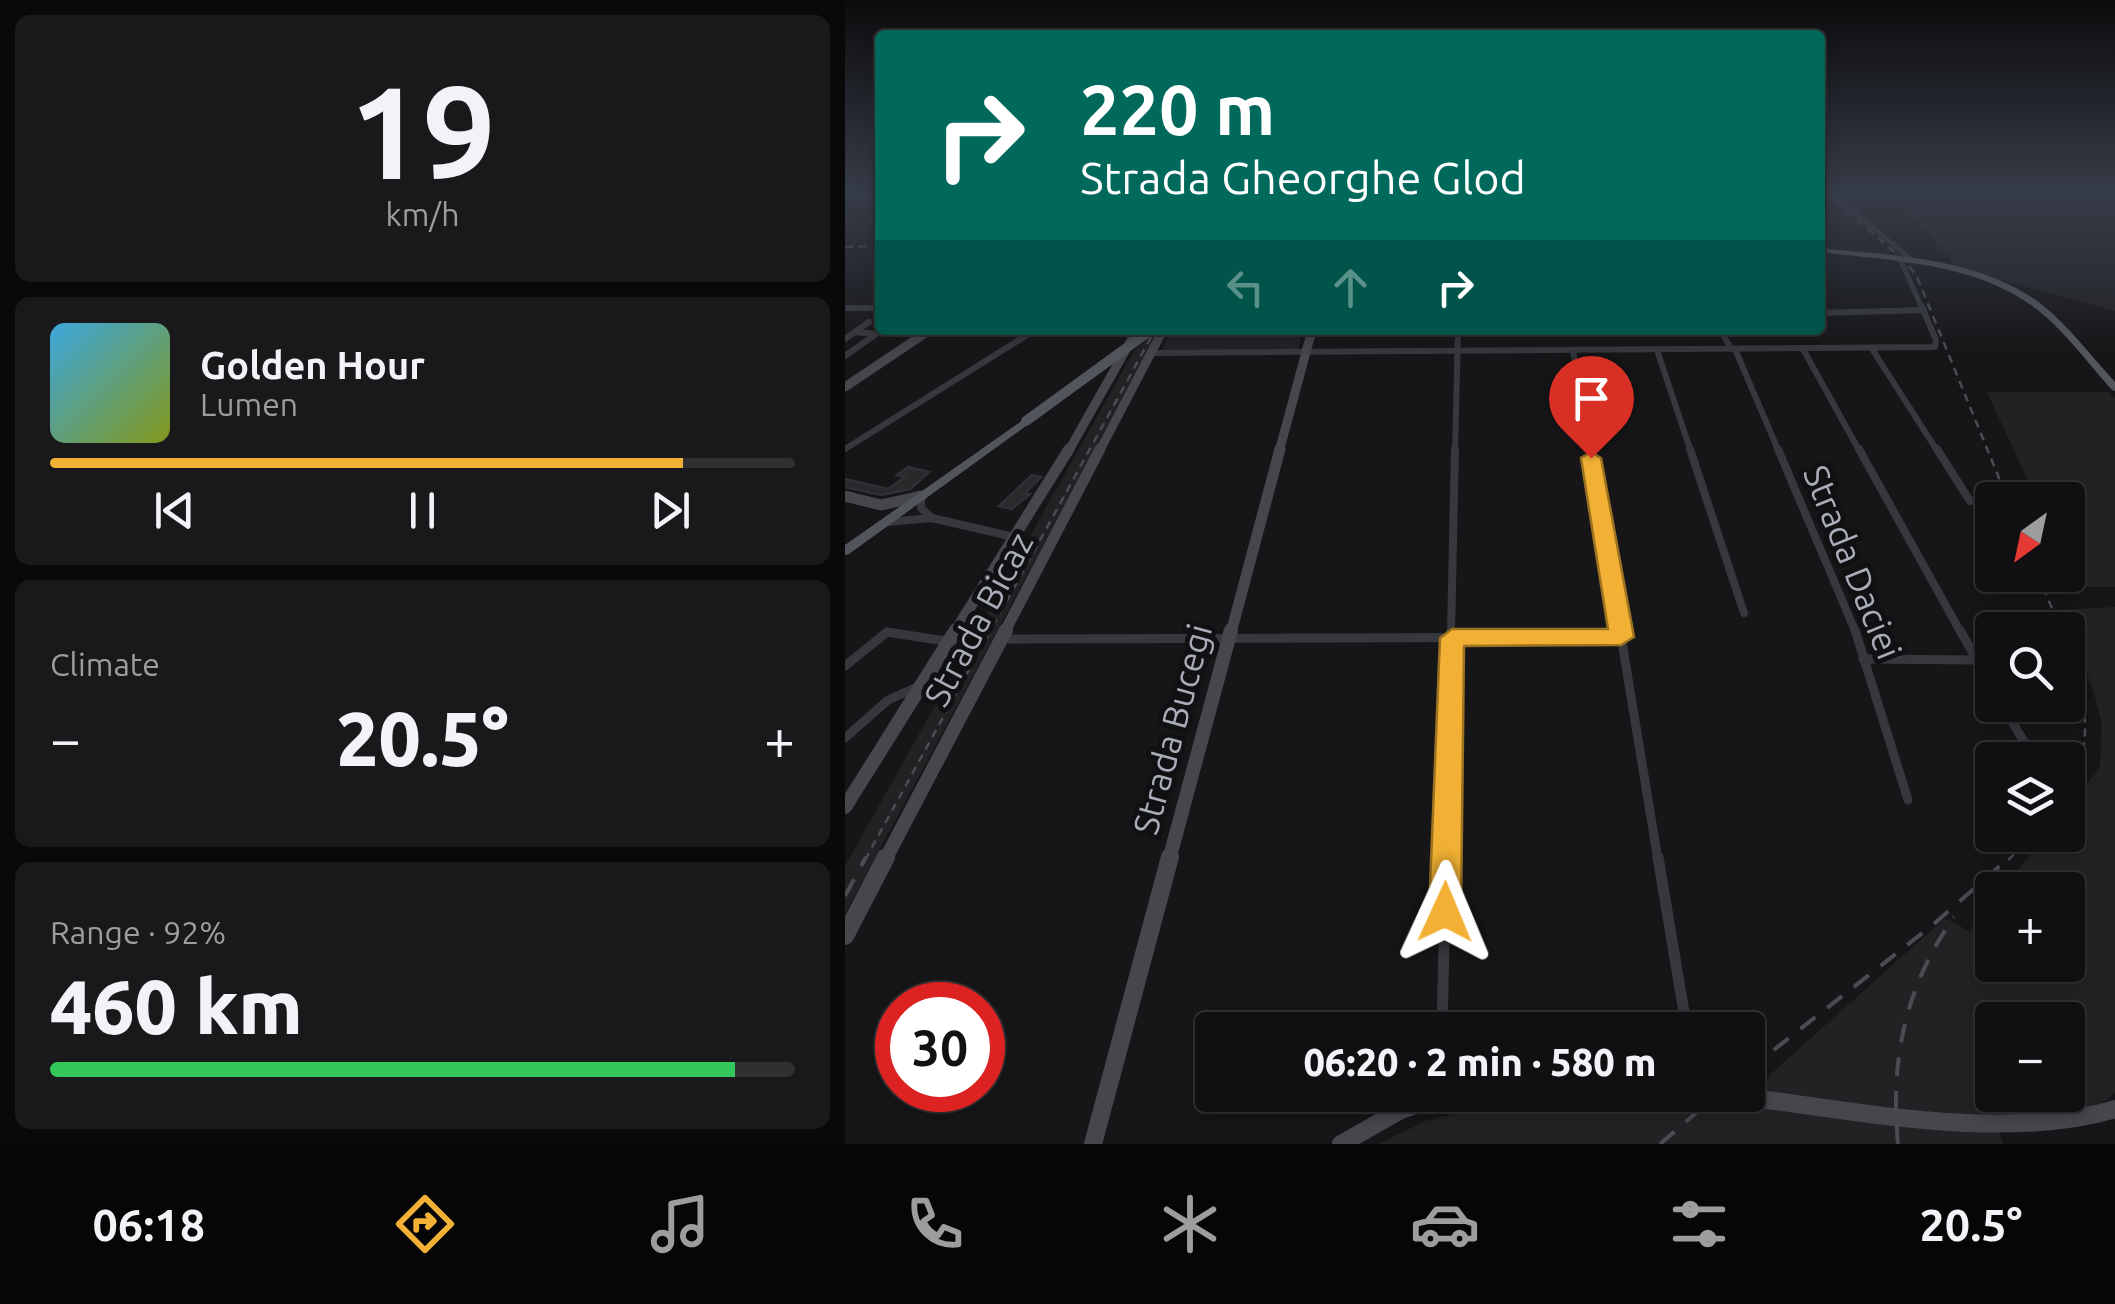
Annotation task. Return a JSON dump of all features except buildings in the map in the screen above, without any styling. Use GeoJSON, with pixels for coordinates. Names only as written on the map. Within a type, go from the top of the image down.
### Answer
{"type":"FeatureCollection","features":[{"type":"Feature","properties":{"kind":"main road"},"geometry":{"type":"LineString","coordinates":[[1825,251],[1908,262],[1990,280],[2028,300],[2115,388]]}},
{"type":"Feature","properties":{"kind":"main road"},"geometry":{"type":"LineString","coordinates":[[845,551],[1144,335]]}},
{"type":"Feature","properties":{"kind":"street"},"geometry":{"type":"LineString","coordinates":[[1151,353],[1935,348],[1936,340],[1908,262],[1889,245]]}},
{"type":"Feature","properties":{"kind":"street"},"geometry":{"type":"LineString","coordinates":[[845,308],[875,308]]}},
{"type":"Feature","properties":{"kind":"street"},"geometry":{"type":"LineString","coordinates":[[1825,313],[1924,310]]}},
{"type":"Feature","properties":{"kind":"street"},"geometry":{"type":"LineString","coordinates":[[845,339],[869,322]]}},
{"type":"Feature","properties":{"kind":"street"},"geometry":{"type":"LineString","coordinates":[[855,332],[875,334]]}},
{"type":"Feature","properties":{"kind":"street"},"geometry":{"type":"LineString","coordinates":[[845,356],[875,335]]}},
{"type":"Feature","properties":{"kind":"street"},"geometry":{"type":"LineString","coordinates":[[847,384],[922,335]]}},
{"type":"Feature","properties":{"kind":"street"},"geometry":{"type":"LineString","coordinates":[[845,449],[1027,335]]}},
{"type":"Feature","properties":{"kind":"street"},"geometry":{"type":"LineString","coordinates":[[845,808],[945,641],[1015,538],[1134,335]]}},
{"type":"Feature","properties":{"kind":"street","name":"Strada Bicaz"},"geometry":{"type":"LineString","coordinates":[[845,936],[1160,335]]}},
{"type":"Feature","properties":{"kind":"street","name":"Strada Bucegi"},"geometry":{"type":"LineString","coordinates":[[1093,1144],[1312,335]]}},
{"type":"Feature","properties":{"kind":"street"},"geometry":{"type":"LineString","coordinates":[[1442,1012],[1458,335]]}},
{"type":"Feature","properties":{"kind":"street","name":"Strada Daciei"},"geometry":{"type":"LineString","coordinates":[[1724,335],[1855,629],[1908,800]]}},
{"type":"Feature","properties":{"kind":"street"},"geometry":{"type":"LineString","coordinates":[[1803,349],[1975,656]]}},
{"type":"Feature","properties":{"kind":"street"},"geometry":{"type":"LineString","coordinates":[[1872,349],[1970,501]]}},
{"type":"Feature","properties":{"kind":"street"},"geometry":{"type":"LineString","coordinates":[[1573,350],[1684,1012]]}},
{"type":"Feature","properties":{"kind":"street"},"geometry":{"type":"LineString","coordinates":[[1657,350],[1744,612]]}},
{"type":"Feature","properties":{"kind":"street"},"geometry":{"type":"LineString","coordinates":[[845,496],[881,505],[921,496],[921,508],[932,518]]}},
{"type":"Feature","properties":{"kind":"street"},"geometry":{"type":"LineString","coordinates":[[881,505],[884,522],[932,518],[1015,538]]}},
{"type":"Feature","properties":{"kind":"street"},"geometry":{"type":"LineString","coordinates":[[845,666],[887,632],[945,641]]}},
{"type":"Feature","properties":{"kind":"street"},"geometry":{"type":"LineString","coordinates":[[1001,638],[1621,637]]}},
{"type":"Feature","properties":{"kind":"street"},"geometry":{"type":"LineString","coordinates":[[1863,659],[1975,660]]}},
{"type":"Feature","properties":{"kind":"street"},"geometry":{"type":"LineString","coordinates":[[845,738],[888,700],[917,687]]}},
{"type":"Feature","properties":{"kind":"street"},"geometry":{"type":"LineString","coordinates":[[1765,1098],[2026,1123],[2081,1121],[2115,1108]]}},
{"type":"Feature","properties":{"kind":"street"},"geometry":{"type":"LineString","coordinates":[[1341,1144],[1397,1112]]}},
{"type":"Feature","properties":{"kind":"shaded area"},"geometry":{"type":"Polygon","coordinates":[[[1938,245],[2115,245],[2115,311],[1958,268],[1938,245]]]}},
{"type":"Feature","properties":{"kind":"shaded area"},"geometry":{"type":"Polygon","coordinates":[[[1156,335],[845,914],[845,866],[1135,349],[1156,335]]]}},
{"type":"Feature","properties":{"kind":"shaded area"},"geometry":{"type":"Polygon","coordinates":[[[1169,335],[1301,335],[1298,350],[1161,351],[1169,335]]]}},
{"type":"Feature","properties":{"kind":"shaded area"},"geometry":{"type":"Polygon","coordinates":[[[1987,392],[2109,392],[2115,398],[2115,587],[2085,587],[2085,482],[2029,482],[1987,392]]]}},
{"type":"Feature","properties":{"kind":"shaded area"},"geometry":{"type":"Polygon","coordinates":[[[2115,607],[2115,1092],[2108,1100],[2085,1109],[2085,1002],[1975,1002],[1975,1112],[1994,1112],[2003,1144],[1379,1144],[1425,1121],[1462,1112],[1765,1112],[1765,1079],[1945,918],[1969,931],[1975,924],[1975,982],[2085,982],[2085,872],[2016,872],[2032,852],[2085,852],[2085,787],[2100,767],[2102,724],[2085,671],[2085,612],[2059,612],[2115,607]]]}},
{"type":"Feature","properties":{"kind":"railway"},"geometry":{"type":"LineString","coordinates":[[1887,245],[1917,277],[2001,482]]}},
{"type":"Feature","properties":{"kind":"railway"},"geometry":{"type":"LineString","coordinates":[[845,247],[875,246]]}},
{"type":"Feature","properties":{"kind":"railway"},"geometry":{"type":"LineString","coordinates":[[865,860],[1152,335]]}},
{"type":"Feature","properties":{"kind":"railway"},"geometry":{"type":"LineString","coordinates":[[2045,592],[2053,612]]}},
{"type":"Feature","properties":{"kind":"railway"},"geometry":{"type":"LineString","coordinates":[[2084,742],[2085,722]]}},
{"type":"Feature","properties":{"kind":"railway"},"geometry":{"type":"LineString","coordinates":[[2008,860],[2017,852]]}},
{"type":"Feature","properties":{"kind":"railway"},"geometry":{"type":"LineString","coordinates":[[845,896],[866,857]]}},
{"type":"Feature","properties":{"kind":"railway"},"geometry":{"type":"LineString","coordinates":[[1765,1057],[1935,923],[2010,857]]}},
{"type":"Feature","properties":{"kind":"railway"},"geometry":{"type":"LineString","coordinates":[[1898,1144],[1896,1083],[1905,1025],[1923,970],[1954,917]]}},
{"type":"Feature","properties":{"kind":"railway"},"geometry":{"type":"LineString","coordinates":[[1660,1144],[1697,1112]]}},
{"type":"Feature","properties":{"kind":"route"},"geometry":{"type":"LineString","coordinates":[[1445,912],[1452,638],[1621,637],[1591,458]]}}]}
